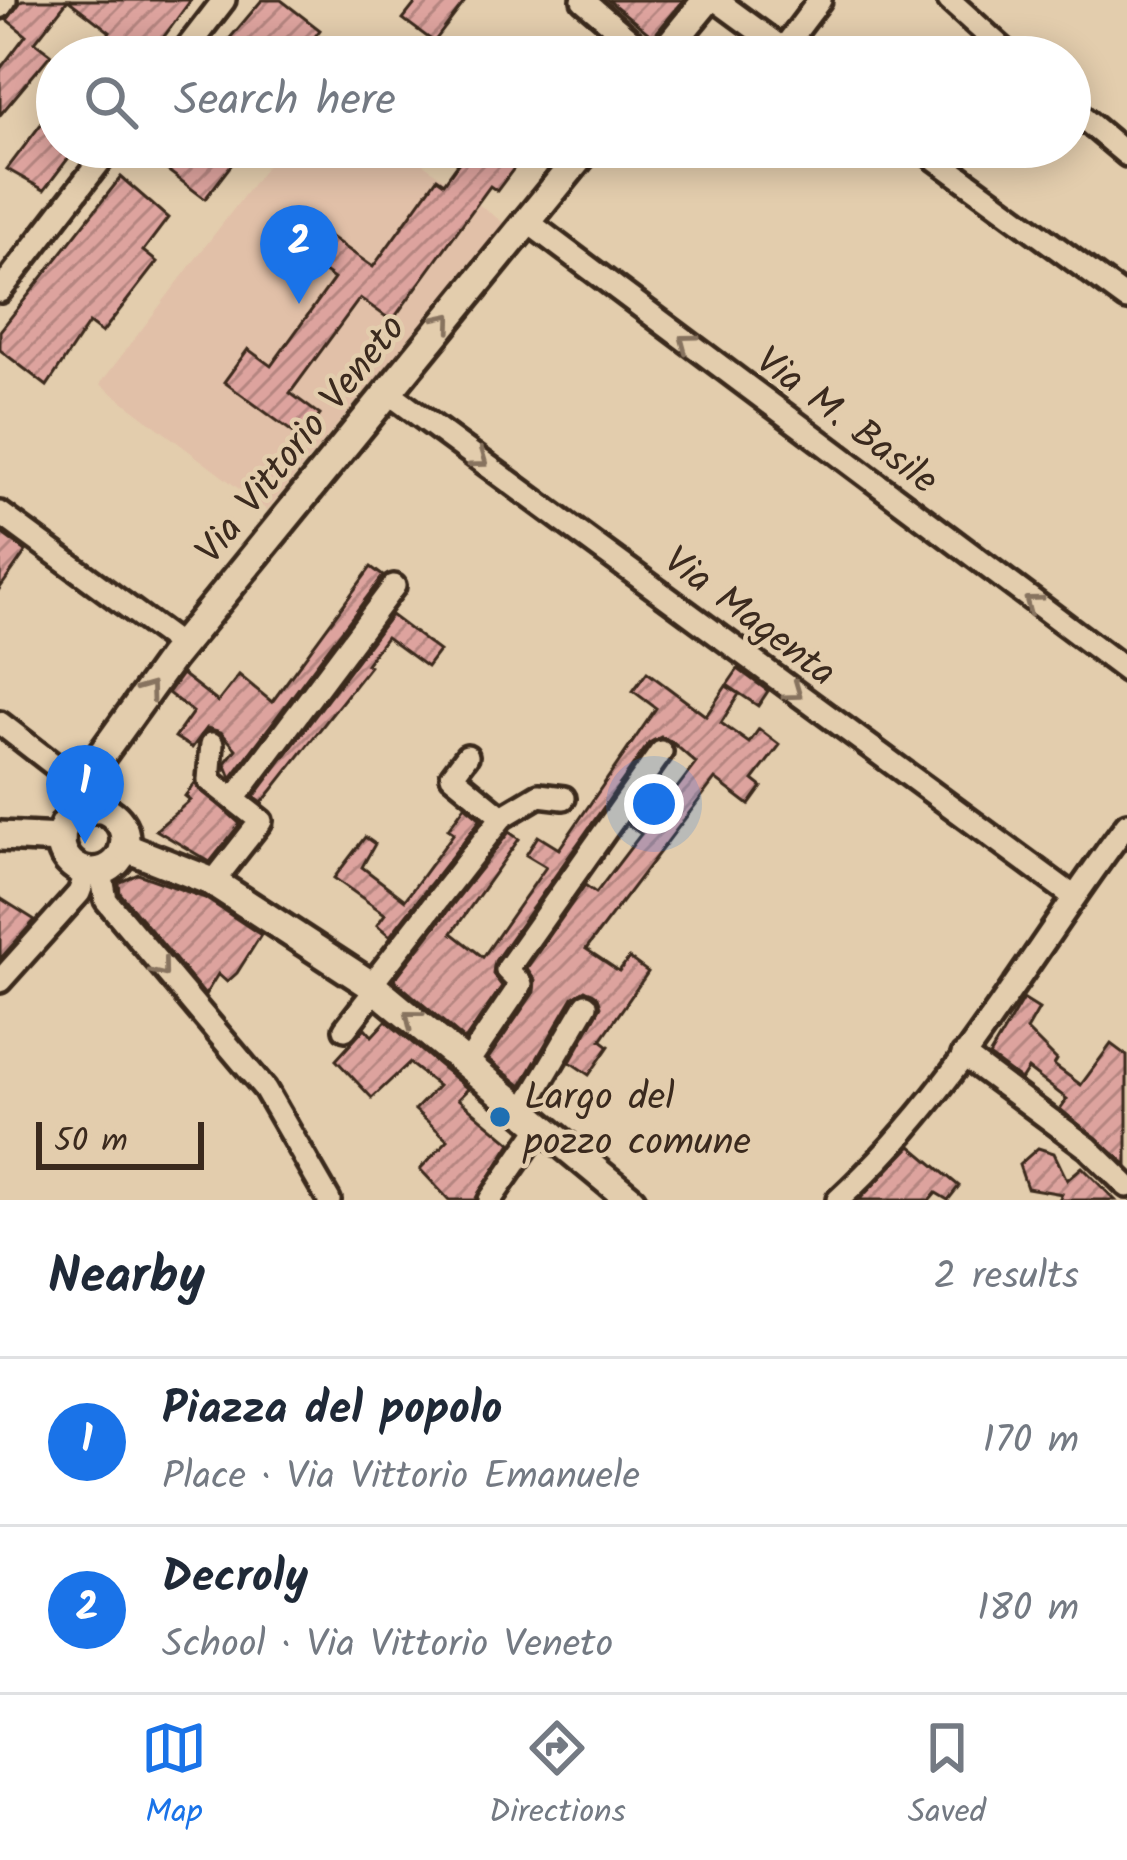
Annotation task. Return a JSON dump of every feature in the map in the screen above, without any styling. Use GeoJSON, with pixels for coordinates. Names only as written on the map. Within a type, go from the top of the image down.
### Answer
{"type":"FeatureCollection","features":[{"type":"Feature","properties":{"kind":"street"},"geometry":{"type":"LineString","coordinates":[[196,36],[224,0]]}},
{"type":"Feature","properties":{"kind":"street"},"geometry":{"type":"LineString","coordinates":[[583,0],[625,36]]}},
{"type":"Feature","properties":{"kind":"street"},"geometry":{"type":"LineString","coordinates":[[679,36],[711,0],[763,36]]}},
{"type":"Feature","properties":{"kind":"street"},"geometry":{"type":"LineString","coordinates":[[798,36],[820,0]]}},
{"type":"Feature","properties":{"kind":"street"},"geometry":{"type":"LineString","coordinates":[[949,0],[989,36]]}},
{"type":"Feature","properties":{"kind":"street"},"geometry":{"type":"LineString","coordinates":[[1091,125],[1127,155]]}},
{"type":"Feature","properties":{"kind":"street"},"geometry":{"type":"LineString","coordinates":[[0,291],[95,168]]}},
{"type":"Feature","properties":{"kind":"street","name":"Via Vittorio Veneto"},"geometry":{"type":"LineString","coordinates":[[88,797],[181,646],[571,168]]}},
{"type":"Feature","properties":{"kind":"street"},"geometry":{"type":"LineString","coordinates":[[948,168],[1127,299]]}},
{"type":"Feature","properties":{"kind":"street","name":"Via M. Basile"},"geometry":{"type":"LineString","coordinates":[[528,222],[1127,671]]}},
{"type":"Feature","properties":{"kind":"street","name":"Via Magenta"},"geometry":{"type":"LineString","coordinates":[[386,391],[1073,896]]}},
{"type":"Feature","properties":{"kind":"street"},"geometry":{"type":"LineString","coordinates":[[0,513],[181,646]]}},
{"type":"Feature","properties":{"kind":"street"},"geometry":{"type":"LineString","coordinates":[[234,799],[394,586]]}},
{"type":"Feature","properties":{"kind":"street"},"geometry":{"type":"LineString","coordinates":[[0,723],[119,821],[124,847],[120,858],[94,872],[0,981]]}},
{"type":"Feature","properties":{"kind":"street"},"geometry":{"type":"LineString","coordinates":[[212,744],[208,780],[262,820],[213,882]]}},
{"type":"Feature","properties":{"kind":"street"},"geometry":{"type":"LineString","coordinates":[[466,1065],[520,984],[507,970],[661,752]]}},
{"type":"Feature","properties":{"kind":"street"},"geometry":{"type":"LineString","coordinates":[[467,756],[452,776],[502,817]]}},
{"type":"Feature","properties":{"kind":"street"},"geometry":{"type":"LineString","coordinates":[[346,1029],[502,817],[539,795],[564,798]]}},
{"type":"Feature","properties":{"kind":"street"},"geometry":{"type":"LineString","coordinates":[[88,797],[62,839],[71,863],[94,872],[106,900],[265,1089],[329,1200]]}},
{"type":"Feature","properties":{"kind":"street"},"geometry":{"type":"LineString","coordinates":[[838,1200],[890,1150],[1127,824]]}},
{"type":"Feature","properties":{"kind":"street"},"geometry":{"type":"LineString","coordinates":[[0,836],[62,839]]}},
{"type":"Feature","properties":{"kind":"street"},"geometry":{"type":"LineString","coordinates":[[124,847],[213,882],[373,987],[532,1120],[604,1192],[632,1200]]}},
{"type":"Feature","properties":{"kind":"street"},"geometry":{"type":"LineString","coordinates":[[490,1200],[586,1005]]}},
{"type":"Feature","properties":{"kind":"street"},"geometry":{"type":"LineString","coordinates":[[963,1055],[1124,1179]]}},
{"type":"Feature","properties":{"kind":"shaded area"},"geometry":{"type":"Polygon","coordinates":[[[265,168],[429,168],[504,223],[267,510],[100,384],[265,168]]]}},
{"type":"Feature","properties":{"kind":"building"},"geometry":{"type":"Polygon","coordinates":[[[22,0],[68,0],[36,36],[36,72],[0,115],[0,69],[26,35],[7,20],[22,0]]]}},
{"type":"Feature","properties":{"kind":"building"},"geometry":{"type":"Polygon","coordinates":[[[68,0],[191,0],[164,36],[107,36],[110,32],[68,0]]]}},
{"type":"Feature","properties":{"kind":"building"},"geometry":{"type":"Polygon","coordinates":[[[262,0],[281,0],[320,30],[315,36],[232,36],[262,0]]]}},
{"type":"Feature","properties":{"kind":"building"},"geometry":{"type":"Polygon","coordinates":[[[418,0],[466,0],[439,36],[426,36],[403,19],[418,0]]]}},
{"type":"Feature","properties":{"kind":"building"},"geometry":{"type":"Polygon","coordinates":[[[608,0],[684,0],[652,36],[608,0]]]}},
{"type":"Feature","properties":{"kind":"building"},"geometry":{"type":"Polygon","coordinates":[[[36,131],[36,168],[61,168],[44,190],[7,169],[36,131]]]}},
{"type":"Feature","properties":{"kind":"building"},"geometry":{"type":"Polygon","coordinates":[[[164,168],[229,168],[205,199],[164,168]]]}},
{"type":"Feature","properties":{"kind":"building"},"geometry":{"type":"Polygon","coordinates":[[[455,168],[514,168],[497,191],[490,186],[392,321],[360,298],[290,393],[320,415],[302,439],[224,382],[248,349],[271,366],[334,279],[309,261],[328,235],[373,267],[437,178],[444,183],[455,168]]]}},
{"type":"Feature","properties":{"kind":"building"},"geometry":{"type":"Polygon","coordinates":[[[121,177],[168,218],[143,251],[157,262],[102,333],[89,323],[47,386],[0,350],[0,331],[121,177]]]}},
{"type":"Feature","properties":{"kind":"building"},"geometry":{"type":"Polygon","coordinates":[[[0,532],[26,551],[0,588],[0,532]]]}},
{"type":"Feature","properties":{"kind":"building"},"geometry":{"type":"Polygon","coordinates":[[[371,567],[383,576],[231,778],[225,763],[236,749],[221,732],[207,728],[192,748],[175,737],[193,712],[168,693],[182,674],[218,702],[239,675],[272,702],[371,567]]]}},
{"type":"Feature","properties":{"kind":"building"},"geometry":{"type":"Polygon","coordinates":[[[391,615],[439,651],[427,667],[386,637],[366,664],[370,666],[262,803],[254,797],[391,615]]]}},
{"type":"Feature","properties":{"kind":"building"},"geometry":{"type":"Polygon","coordinates":[[[738,669],[768,691],[758,706],[727,685],[738,669]]]}},
{"type":"Feature","properties":{"kind":"building"},"geometry":{"type":"Polygon","coordinates":[[[647,672],[706,716],[726,686],[739,694],[721,723],[749,743],[759,729],[780,745],[753,780],[762,787],[749,805],[715,779],[586,949],[619,971],[629,958],[648,972],[601,1040],[609,1046],[589,1075],[570,1062],[601,1006],[598,997],[585,990],[573,997],[521,1086],[488,1059],[534,992],[535,980],[527,968],[585,885],[596,893],[641,834],[628,825],[647,798],[661,809],[696,763],[671,741],[661,737],[649,743],[495,961],[493,974],[502,986],[465,1040],[394,980],[509,832],[519,839],[452,933],[483,957],[546,867],[526,855],[538,836],[559,849],[656,708],[633,691],[647,672]]]}},
{"type":"Feature","properties":{"kind":"building"},"geometry":{"type":"Polygon","coordinates":[[[195,783],[240,824],[210,862],[156,830],[190,800],[185,796],[195,783]]]}},
{"type":"Feature","properties":{"kind":"building"},"geometry":{"type":"Polygon","coordinates":[[[465,806],[481,819],[390,936],[377,925],[385,914],[334,878],[365,837],[375,844],[362,867],[405,900],[454,833],[448,829],[465,806]]]}},
{"type":"Feature","properties":{"kind":"building"},"geometry":{"type":"Polygon","coordinates":[[[138,874],[205,898],[261,935],[237,973],[227,982],[218,974],[205,995],[120,893],[119,883],[138,874]]]}},
{"type":"Feature","properties":{"kind":"building"},"geometry":{"type":"Polygon","coordinates":[[[0,898],[35,920],[0,959],[0,898]]]}},
{"type":"Feature","properties":{"kind":"building"},"geometry":{"type":"Polygon","coordinates":[[[1023,999],[1039,1009],[1027,1030],[1057,1060],[1054,1065],[1081,1085],[1111,1044],[1127,1056],[1127,1165],[1060,1109],[1067,1099],[1028,1069],[1021,1080],[989,1056],[1023,999]]]}},
{"type":"Feature","properties":{"kind":"building"},"geometry":{"type":"Polygon","coordinates":[[[386,1021],[468,1089],[458,1099],[511,1143],[475,1200],[449,1200],[420,1169],[448,1140],[415,1110],[438,1086],[409,1063],[372,1098],[336,1060],[365,1028],[372,1036],[386,1021]]]}},
{"type":"Feature","properties":{"kind":"building"},"geometry":{"type":"Polygon","coordinates":[[[911,1146],[959,1186],[948,1200],[936,1193],[930,1200],[859,1200],[911,1146]]]}},
{"type":"Feature","properties":{"kind":"building"},"geometry":{"type":"Polygon","coordinates":[[[1038,1148],[1054,1153],[1067,1180],[1082,1167],[1115,1200],[1059,1200],[1062,1194],[1027,1188],[1019,1165],[1038,1148]]]}},
{"type":"Feature","properties":{"kind":"place","name":"Decroly"},"geometry":{"type":"Point","coordinates":[299,304]}},
{"type":"Feature","properties":{"kind":"place","name":"Piazza del popolo"},"geometry":{"type":"Point","coordinates":[85,844]}},
{"type":"Feature","properties":{"kind":"place","name":"Largo del pozzo comune"},"geometry":{"type":"Point","coordinates":[500,1117]}}]}
